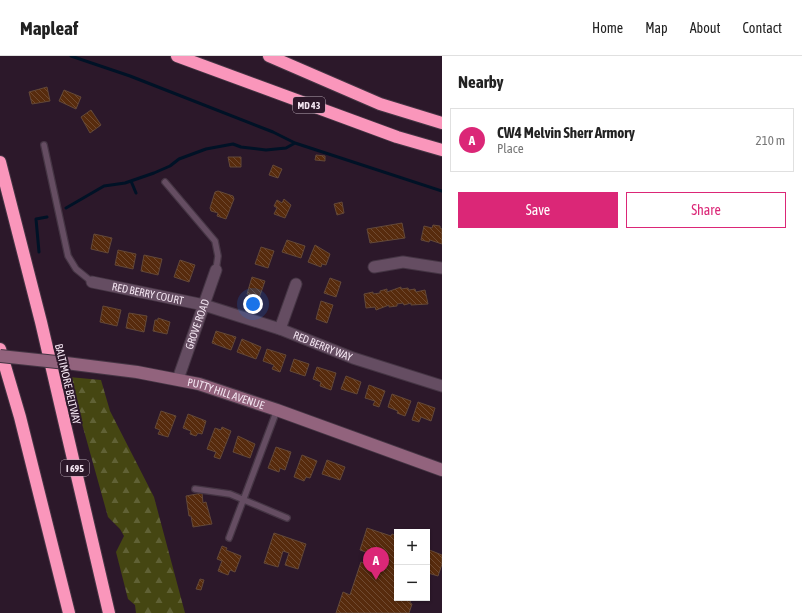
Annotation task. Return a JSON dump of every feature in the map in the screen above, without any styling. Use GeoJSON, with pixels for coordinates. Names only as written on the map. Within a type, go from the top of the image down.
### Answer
{"type":"FeatureCollection","features":[{"type":"Feature","properties":{"kind":"highway","name":"MD 43"},"geometry":{"type":"LineString","coordinates":[[177,56],[398,137],[442,150]]}},
{"type":"Feature","properties":{"kind":"highway","name":"MD 43"},"geometry":{"type":"LineString","coordinates":[[269,56],[380,104],[442,123]]}},
{"type":"Feature","properties":{"kind":"highway","name":"BALTIMORE BELTWAY"},"geometry":{"type":"LineString","coordinates":[[0,162],[41,322],[109,613]]}},
{"type":"Feature","properties":{"kind":"highway"},"geometry":{"type":"LineString","coordinates":[[0,349],[20,417],[69,613]]}},
{"type":"Feature","properties":{"kind":"main road","name":"PUTTY HILL AVENUE"},"geometry":{"type":"LineString","coordinates":[[0,356],[66,363],[178,379],[214,389],[277,410],[442,470]]}},
{"type":"Feature","properties":{"kind":"street"},"geometry":{"type":"LineString","coordinates":[[374,267],[403,262],[442,268]]}},
{"type":"Feature","properties":{"kind":"street","name":"GROVE ROAD"},"geometry":{"type":"LineString","coordinates":[[178,379],[216,270]]}},
{"type":"Feature","properties":{"kind":"street","name":"RED BERRY COURT"},"geometry":{"type":"LineString","coordinates":[[92,282],[204,305]]}},
{"type":"Feature","properties":{"kind":"street"},"geometry":{"type":"LineString","coordinates":[[280,329],[296,284]]}},
{"type":"Feature","properties":{"kind":"street","name":"RED BERRY WAY"},"geometry":{"type":"LineString","coordinates":[[204,305],[280,329],[353,358],[442,386]]}},
{"type":"Feature","properties":{"kind":"lane"},"geometry":{"type":"LineString","coordinates":[[44,145],[68,256],[76,269],[92,282]]}},
{"type":"Feature","properties":{"kind":"lane"},"geometry":{"type":"LineString","coordinates":[[165,182],[215,241],[218,256],[216,270]]}},
{"type":"Feature","properties":{"kind":"lane"},"geometry":{"type":"LineString","coordinates":[[229,538],[277,410]]}},
{"type":"Feature","properties":{"kind":"lane"},"geometry":{"type":"LineString","coordinates":[[195,489],[230,494],[287,518]]}},
{"type":"Feature","properties":{"kind":"green space"},"geometry":{"type":"Polygon","coordinates":[[[69,377],[101,380],[110,411],[154,497],[185,613],[136,613],[135,605],[128,599],[116,552],[124,536],[120,529],[108,517],[69,377]]]}},
{"type":"Feature","properties":{"kind":"building"},"geometry":{"type":"Polygon","coordinates":[[[47,87],[50,101],[32,104],[29,92],[47,87]]]}},
{"type":"Feature","properties":{"kind":"building"},"geometry":{"type":"Polygon","coordinates":[[[64,90],[81,97],[76,109],[59,101],[64,90]]]}},
{"type":"Feature","properties":{"kind":"building"},"geometry":{"type":"Polygon","coordinates":[[[91,110],[101,125],[90,133],[81,117],[91,110]]]}},
{"type":"Feature","properties":{"kind":"building"},"geometry":{"type":"Polygon","coordinates":[[[316,155],[325,156],[325,161],[315,160],[316,155]]]}},
{"type":"Feature","properties":{"kind":"building"},"geometry":{"type":"Polygon","coordinates":[[[228,157],[241,157],[241,167],[230,167],[228,157]]]}},
{"type":"Feature","properties":{"kind":"building"},"geometry":{"type":"Polygon","coordinates":[[[273,165],[282,169],[278,178],[269,175],[273,165]]]}},
{"type":"Feature","properties":{"kind":"building"},"geometry":{"type":"Polygon","coordinates":[[[218,191],[233,196],[234,199],[226,219],[217,216],[218,213],[211,211],[210,208],[215,192],[218,191]]]}},
{"type":"Feature","properties":{"kind":"building"},"geometry":{"type":"Polygon","coordinates":[[[284,199],[291,205],[285,218],[274,214],[277,208],[274,206],[277,200],[282,203],[284,199]]]}},
{"type":"Feature","properties":{"kind":"building"},"geometry":{"type":"Polygon","coordinates":[[[342,202],[344,213],[337,215],[334,204],[342,202]]]}},
{"type":"Feature","properties":{"kind":"building"},"geometry":{"type":"Polygon","coordinates":[[[402,223],[405,238],[370,243],[367,229],[402,223]]]}},
{"type":"Feature","properties":{"kind":"building"},"geometry":{"type":"Polygon","coordinates":[[[433,225],[440,226],[442,229],[442,244],[430,240],[429,242],[421,240],[424,226],[432,228],[433,225]]]}},
{"type":"Feature","properties":{"kind":"building"},"geometry":{"type":"Polygon","coordinates":[[[94,234],[112,238],[108,253],[91,249],[94,234]]]}},
{"type":"Feature","properties":{"kind":"building"},"geometry":{"type":"Polygon","coordinates":[[[287,240],[305,246],[301,258],[282,252],[287,240]]]}},
{"type":"Feature","properties":{"kind":"building"},"geometry":{"type":"Polygon","coordinates":[[[315,245],[330,254],[326,265],[322,264],[321,267],[308,262],[315,245]]]}},
{"type":"Feature","properties":{"kind":"building"},"geometry":{"type":"Polygon","coordinates":[[[261,247],[274,251],[268,268],[255,264],[261,247]]]}},
{"type":"Feature","properties":{"kind":"building"},"geometry":{"type":"Polygon","coordinates":[[[118,250],[136,254],[133,269],[115,265],[118,250]]]}},
{"type":"Feature","properties":{"kind":"building"},"geometry":{"type":"Polygon","coordinates":[[[144,255],[162,259],[158,275],[141,271],[144,255]]]}},
{"type":"Feature","properties":{"kind":"building"},"geometry":{"type":"Polygon","coordinates":[[[180,260],[195,265],[189,282],[174,277],[180,260]]]}},
{"type":"Feature","properties":{"kind":"building"},"geometry":{"type":"Polygon","coordinates":[[[252,277],[265,281],[259,298],[247,294],[252,277]]]}},
{"type":"Feature","properties":{"kind":"building"},"geometry":{"type":"Polygon","coordinates":[[[330,278],[341,282],[336,297],[324,293],[330,278]]]}},
{"type":"Feature","properties":{"kind":"building"},"geometry":{"type":"Polygon","coordinates":[[[401,287],[401,289],[415,289],[416,292],[425,290],[428,304],[411,305],[411,303],[404,305],[403,303],[397,304],[397,306],[389,307],[389,305],[376,310],[375,307],[366,308],[364,294],[373,292],[373,294],[380,293],[380,291],[387,289],[387,292],[401,287]]]}},
{"type":"Feature","properties":{"kind":"building"},"geometry":{"type":"Polygon","coordinates":[[[321,301],[333,305],[327,323],[316,319],[321,301]]]}},
{"type":"Feature","properties":{"kind":"building"},"geometry":{"type":"Polygon","coordinates":[[[103,306],[121,310],[117,326],[100,322],[103,306]]]}},
{"type":"Feature","properties":{"kind":"building"},"geometry":{"type":"Polygon","coordinates":[[[129,313],[147,316],[144,332],[126,328],[129,313]]]}},
{"type":"Feature","properties":{"kind":"building"},"geometry":{"type":"Polygon","coordinates":[[[158,318],[170,322],[167,334],[153,331],[155,320],[158,320],[158,318]]]}},
{"type":"Feature","properties":{"kind":"building"},"geometry":{"type":"Polygon","coordinates":[[[216,331],[236,337],[231,350],[212,343],[216,331]]]}},
{"type":"Feature","properties":{"kind":"building"},"geometry":{"type":"Polygon","coordinates":[[[242,339],[261,347],[256,359],[237,352],[242,339]]]}},
{"type":"Feature","properties":{"kind":"building"},"geometry":{"type":"Polygon","coordinates":[[[267,349],[286,355],[280,372],[272,369],[274,365],[263,361],[267,349]]]}},
{"type":"Feature","properties":{"kind":"building"},"geometry":{"type":"Polygon","coordinates":[[[294,359],[309,364],[305,376],[290,371],[294,359]]]}},
{"type":"Feature","properties":{"kind":"building"},"geometry":{"type":"Polygon","coordinates":[[[317,367],[336,373],[331,390],[320,386],[321,382],[313,379],[317,367]]]}},
{"type":"Feature","properties":{"kind":"building"},"geometry":{"type":"Polygon","coordinates":[[[346,376],[361,382],[357,394],[341,389],[346,376]]]}},
{"type":"Feature","properties":{"kind":"building"},"geometry":{"type":"Polygon","coordinates":[[[369,385],[385,391],[379,407],[373,405],[375,401],[365,398],[369,385]]]}},
{"type":"Feature","properties":{"kind":"building"},"geometry":{"type":"Polygon","coordinates":[[[392,394],[411,401],[405,416],[388,407],[392,394]]]}},
{"type":"Feature","properties":{"kind":"building"},"geometry":{"type":"Polygon","coordinates":[[[418,402],[435,408],[431,421],[421,417],[419,422],[412,420],[418,402]]]}},
{"type":"Feature","properties":{"kind":"building"},"geometry":{"type":"Polygon","coordinates":[[[161,411],[176,416],[168,437],[158,434],[160,430],[155,428],[161,411]]]}},
{"type":"Feature","properties":{"kind":"building"},"geometry":{"type":"Polygon","coordinates":[[[188,414],[206,421],[202,434],[198,433],[196,436],[190,434],[191,431],[183,428],[188,414]]]}},
{"type":"Feature","properties":{"kind":"building"},"geometry":{"type":"Polygon","coordinates":[[[222,427],[231,431],[220,459],[214,457],[216,452],[207,449],[215,428],[221,430],[222,427]]]}},
{"type":"Feature","properties":{"kind":"building"},"geometry":{"type":"Polygon","coordinates":[[[238,436],[255,444],[250,458],[233,452],[238,436]]]}},
{"type":"Feature","properties":{"kind":"building"},"geometry":{"type":"Polygon","coordinates":[[[276,447],[291,452],[285,470],[280,468],[279,472],[268,468],[276,447]]]}},
{"type":"Feature","properties":{"kind":"building"},"geometry":{"type":"Polygon","coordinates":[[[302,455],[317,461],[310,478],[306,477],[304,481],[294,477],[302,455]]]}},
{"type":"Feature","properties":{"kind":"building"},"geometry":{"type":"Polygon","coordinates":[[[327,460],[345,467],[340,480],[322,474],[327,460]]]}},
{"type":"Feature","properties":{"kind":"building"},"geometry":{"type":"Polygon","coordinates":[[[202,493],[203,503],[206,502],[212,524],[193,527],[191,516],[189,516],[186,496],[202,493]]]}},
{"type":"Feature","properties":{"kind":"building"},"geometry":{"type":"Polygon","coordinates":[[[367,528],[391,536],[392,534],[394,535],[394,601],[410,601],[410,603],[412,604],[409,613],[336,613],[343,592],[350,595],[361,562],[376,567],[379,559],[385,561],[386,559],[360,550],[367,528]]]}},
{"type":"Feature","properties":{"kind":"building"},"geometry":{"type":"Polygon","coordinates":[[[274,533],[306,544],[298,569],[285,565],[289,553],[283,551],[278,567],[264,563],[274,533]]]}},
{"type":"Feature","properties":{"kind":"building"},"geometry":{"type":"Polygon","coordinates":[[[222,546],[227,548],[226,550],[241,556],[235,572],[230,570],[228,575],[218,571],[222,561],[217,559],[222,546]]]}},
{"type":"Feature","properties":{"kind":"building"},"geometry":{"type":"Polygon","coordinates":[[[430,550],[442,555],[442,564],[438,576],[430,574],[430,550]]]}},
{"type":"Feature","properties":{"kind":"building"},"geometry":{"type":"Polygon","coordinates":[[[200,579],[204,580],[201,590],[196,589],[200,579]]]}},
{"type":"Feature","properties":{"kind":"waterway"},"geometry":{"type":"LineString","coordinates":[[71,56],[130,76],[273,132],[295,143],[442,191]]}},
{"type":"Feature","properties":{"kind":"waterway"},"geometry":{"type":"LineString","coordinates":[[66,208],[104,186],[125,183],[154,173],[170,166],[179,159],[206,149],[233,144],[241,147],[266,150],[286,148],[295,143]]}},
{"type":"Feature","properties":{"kind":"waterway"},"geometry":{"type":"LineString","coordinates":[[131,181],[136,193]]}},
{"type":"Feature","properties":{"kind":"waterway"},"geometry":{"type":"LineString","coordinates":[[39,252],[36,219],[47,217]]}},
{"type":"Feature","properties":{"kind":"place","name":"CW4 Melvin Sherr Armory"},"geometry":{"type":"Point","coordinates":[376,580]}}]}
